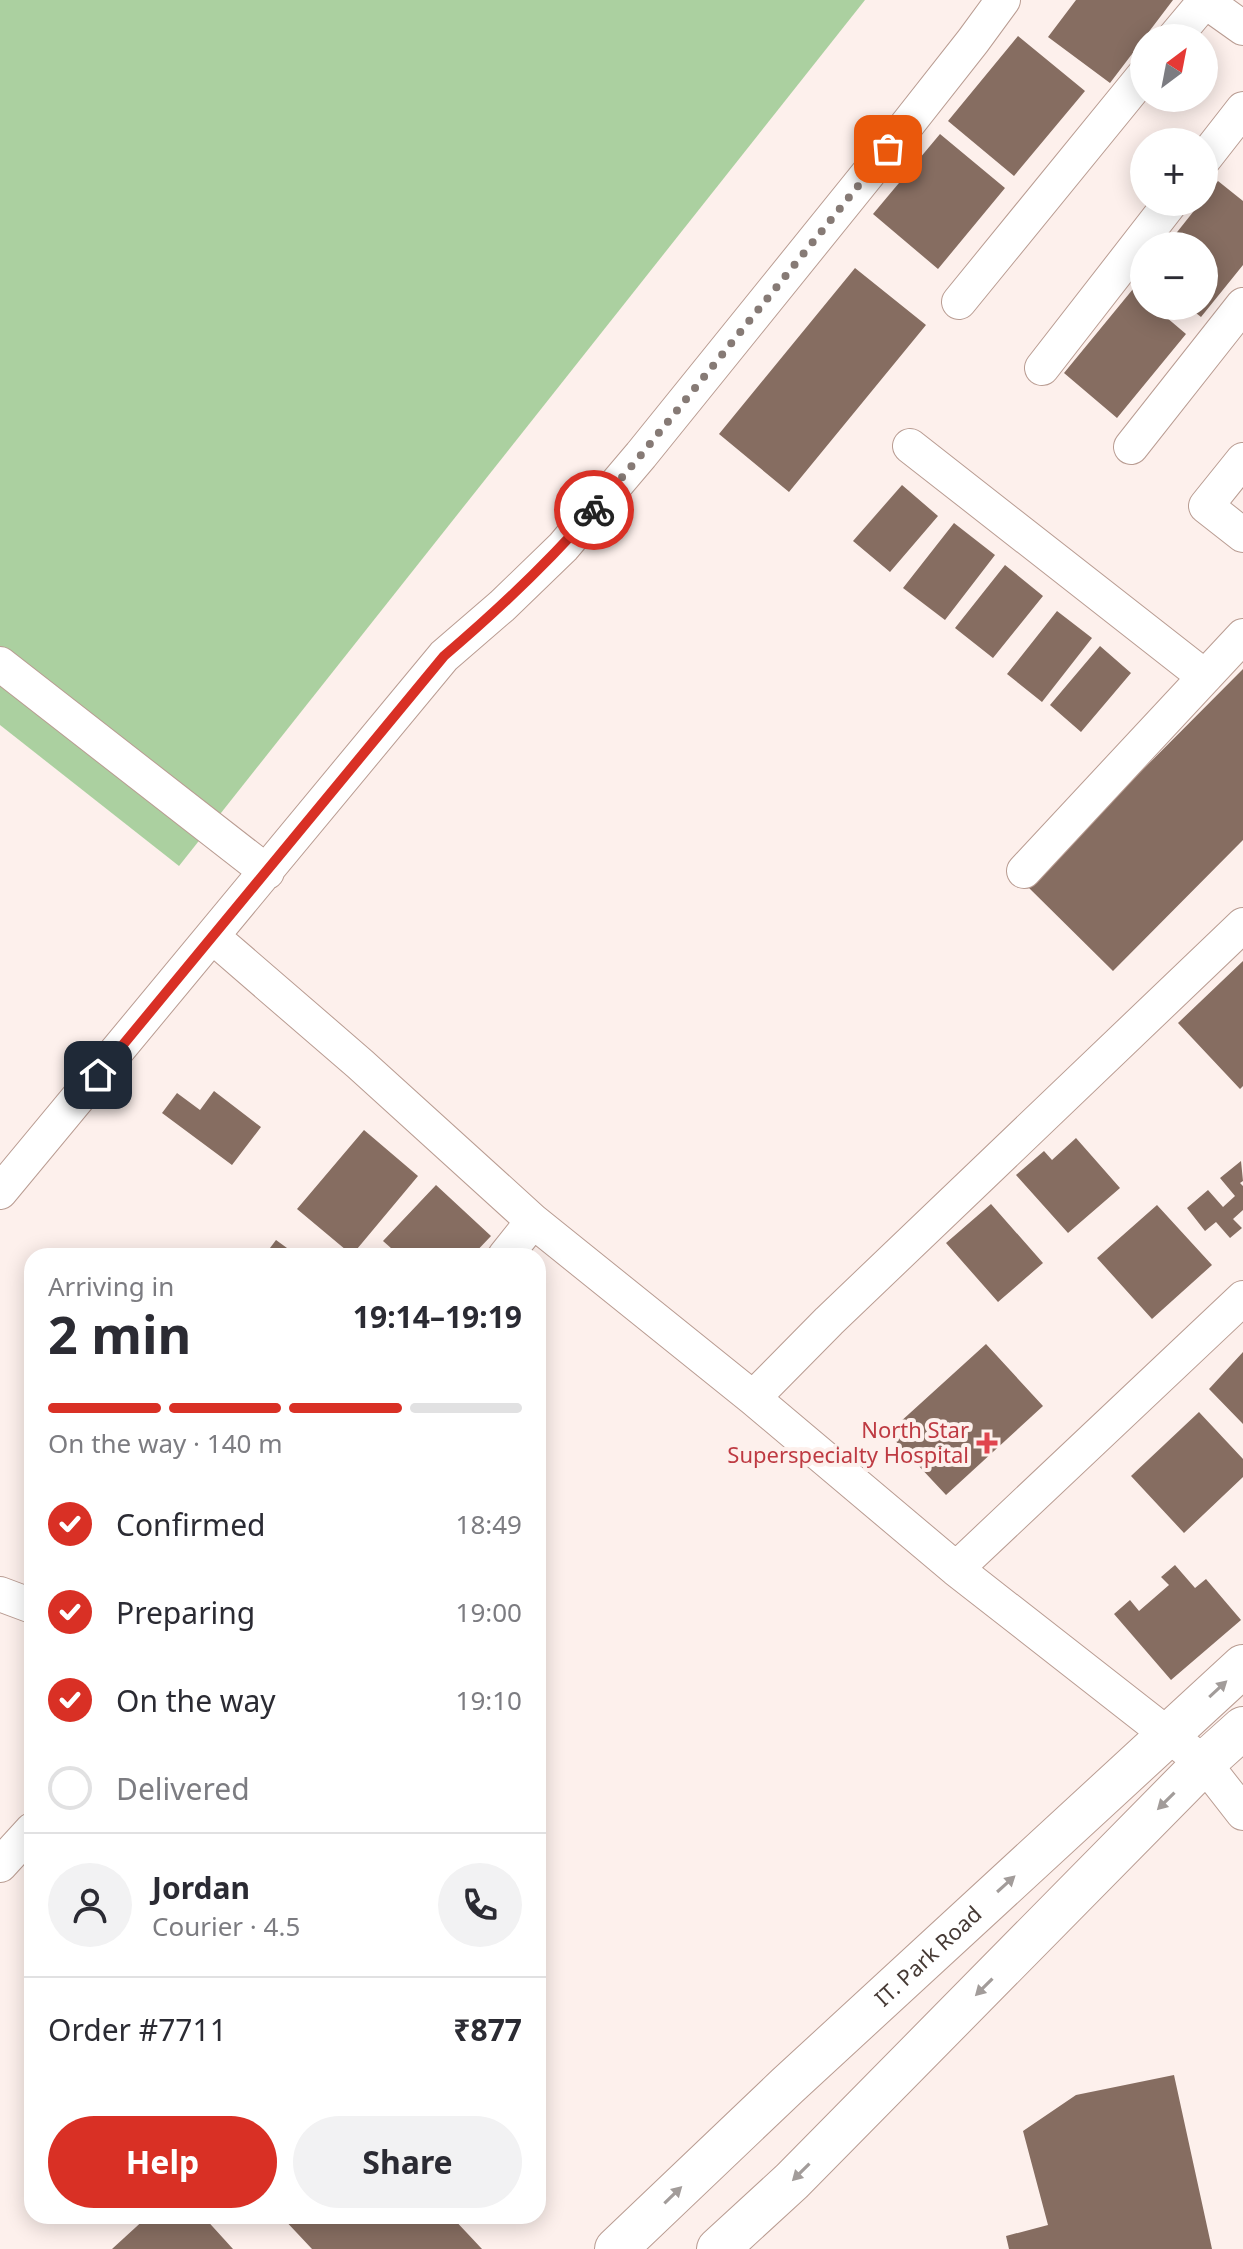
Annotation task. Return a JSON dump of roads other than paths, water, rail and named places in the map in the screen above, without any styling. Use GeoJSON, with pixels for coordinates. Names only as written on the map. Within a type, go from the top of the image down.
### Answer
{"type":"FeatureCollection","features":[{"type":"Feature","properties":{"kind":"main road","name":"IT. Park Road"},"geometry":{"type":"LineString","coordinates":[[616,2249],[810,2065],[1243,1666]]}},
{"type":"Feature","properties":{"kind":"main road"},"geometry":{"type":"LineString","coordinates":[[718,2249],[803,2170],[1204,1763],[1243,1728]]}},
{"type":"Feature","properties":{"kind":"street"},"geometry":{"type":"LineString","coordinates":[[0,1192],[444,656],[563,547],[641,455],[936,89],[1003,0]]}},
{"type":"Feature","properties":{"kind":"street"},"geometry":{"type":"LineString","coordinates":[[1186,24],[1205,1],[1243,28]]}},
{"type":"Feature","properties":{"kind":"street"},"geometry":{"type":"LineString","coordinates":[[959,302],[1130,92]]}},
{"type":"Feature","properties":{"kind":"street"},"geometry":{"type":"LineString","coordinates":[[1218,141],[1243,109]]}},
{"type":"Feature","properties":{"kind":"street"},"geometry":{"type":"LineString","coordinates":[[1042,368],[1160,216]]}},
{"type":"Feature","properties":{"kind":"street"},"geometry":{"type":"LineString","coordinates":[[1131,447],[1243,305]]}},
{"type":"Feature","properties":{"kind":"street"},"geometry":{"type":"LineString","coordinates":[[910,446],[1205,677]]}},
{"type":"Feature","properties":{"kind":"street"},"geometry":{"type":"LineString","coordinates":[[1243,460],[1206,506],[1243,535]]}},
{"type":"Feature","properties":{"kind":"street"},"geometry":{"type":"LineString","coordinates":[[1024,871],[1243,636]]}},
{"type":"Feature","properties":{"kind":"street"},"geometry":{"type":"LineString","coordinates":[[0,664],[267,872]]}},
{"type":"Feature","properties":{"kind":"street"},"geometry":{"type":"LineString","coordinates":[[753,1398],[829,1321],[1243,925]]}},
{"type":"Feature","properties":{"kind":"street"},"geometry":{"type":"LineString","coordinates":[[213,937],[360,1064],[533,1221],[753,1398],[956,1569],[1204,1763],[1243,1813]]}},
{"type":"Feature","properties":{"kind":"street"},"geometry":{"type":"LineString","coordinates":[[511,1248],[533,1221]]}},
{"type":"Feature","properties":{"kind":"street"},"geometry":{"type":"LineString","coordinates":[[956,1569],[1243,1298]]}},
{"type":"Feature","properties":{"kind":"street"},"geometry":{"type":"LineString","coordinates":[[0,1594],[24,1603]]}},
{"type":"Feature","properties":{"kind":"street"},"geometry":{"type":"LineString","coordinates":[[0,1865],[24,1839]]}},
{"type":"Feature","properties":{"kind":"place","name":"North Star Superspecialty Hospital"},"geometry":{"type":"Point","coordinates":[987,1443]}}]}
